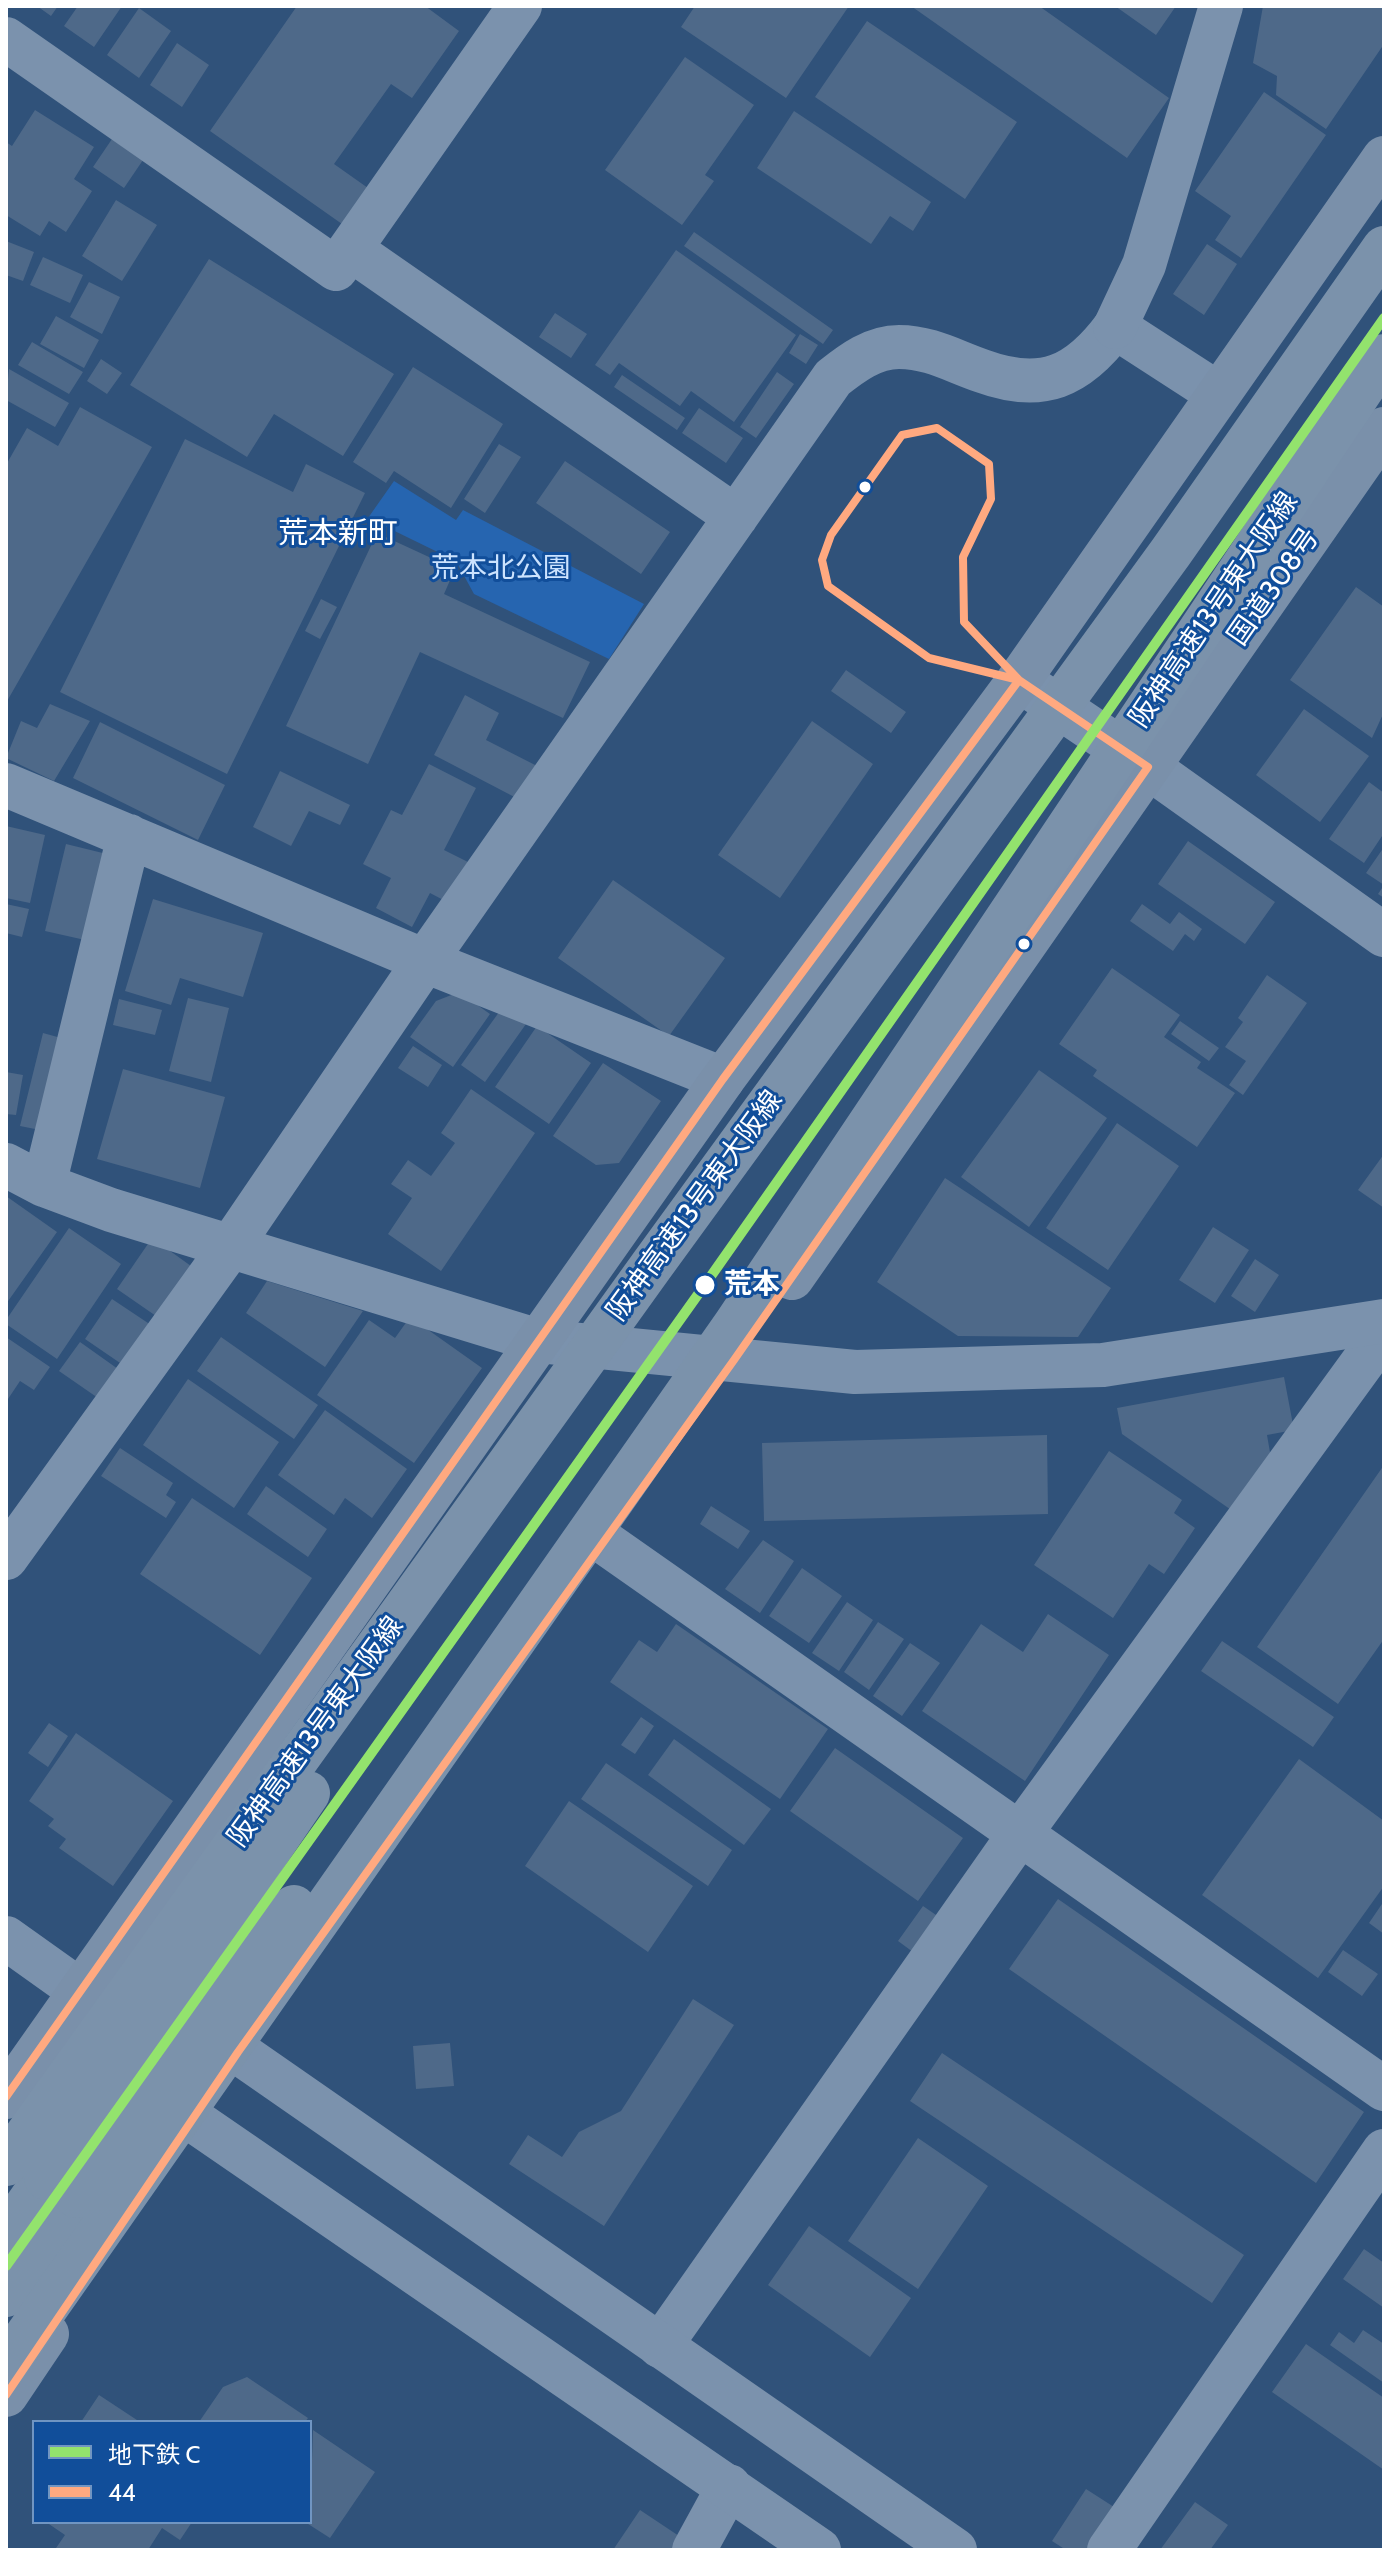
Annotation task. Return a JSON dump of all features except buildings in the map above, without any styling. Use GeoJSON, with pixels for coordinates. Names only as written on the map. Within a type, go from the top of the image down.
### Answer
{"type":"FeatureCollection","features":[{"type":"Feature","properties":{"kind":"highway"},"geometry":{"type":"LineString","coordinates":[[6,2097],[723,1079],[1019,680],[1384,158]]}},
{"type":"Feature","properties":{"kind":"highway","name":"阪神高速13号東大阪線"},"geometry":{"type":"LineString","coordinates":[[6,2164],[652,1265],[968,833],[1384,248]]}},
{"type":"Feature","properties":{"kind":"highway","name":"阪神高速13号東大阪線"},"geometry":{"type":"LineString","coordinates":[[6,2365],[744,1312],[1384,356]]}},
{"type":"Feature","properties":{"kind":"highway","name":"国道308号"},"geometry":{"type":"LineString","coordinates":[[6,2395],[238,2052],[734,1360],[1384,429]]}},
{"type":"Feature","properties":{"kind":"highway"},"geometry":{"type":"LineString","coordinates":[[6,2235],[494,1521],[652,1265]]}},
{"type":"Feature","properties":{"kind":"highway"},"geometry":{"type":"LineString","coordinates":[[6,2295],[254,1955],[527,1619]]}},
{"type":"Feature","properties":{"kind":"street"},"geometry":{"type":"LineString","coordinates":[[6,39],[336,269],[520,6]]}},
{"type":"Feature","properties":{"kind":"street"},"geometry":{"type":"LineString","coordinates":[[6,1558],[231,1246],[425,961],[833,378],[863,356],[896,346],[938,352],[983,372],[1024,382],[1060,376],[1093,356],[1115,327],[1144,265],[1221,6]]}},
{"type":"Feature","properties":{"kind":"street"},"geometry":{"type":"LineString","coordinates":[[350,249],[736,517]]}},
{"type":"Feature","properties":{"kind":"street"},"geometry":{"type":"LineString","coordinates":[[1115,327],[1217,393]]}},
{"type":"Feature","properties":{"kind":"street"},"geometry":{"type":"LineString","coordinates":[[1019,680],[1148,767],[1384,935]]}},
{"type":"Feature","properties":{"kind":"street"},"geometry":{"type":"LineString","coordinates":[[6,785],[425,961],[723,1079]]}},
{"type":"Feature","properties":{"kind":"street"},"geometry":{"type":"LineString","coordinates":[[129,836],[25,1175],[231,1246],[539,1341],[855,1372],[1103,1365],[1384,1321]]}},
{"type":"Feature","properties":{"kind":"street"},"geometry":{"type":"LineString","coordinates":[[660,2346],[1019,1835],[1384,1333]]}},
{"type":"Feature","properties":{"kind":"street"},"geometry":{"type":"LineString","coordinates":[[604,1542],[1384,2089]]}},
{"type":"Feature","properties":{"kind":"street"},"geometry":{"type":"LineString","coordinates":[[6,1938],[79,1990],[193,2120],[819,2550]]}},
{"type":"Feature","properties":{"kind":"street"},"geometry":{"type":"LineString","coordinates":[[79,1990],[238,2052],[955,2550]]}},
{"type":"Feature","properties":{"kind":"street"},"geometry":{"type":"LineString","coordinates":[[1109,2550],[1384,2151]]}},
{"type":"Feature","properties":{"kind":"street"},"geometry":{"type":"LineString","coordinates":[[694,2550],[729,2486]]}},
{"type":"Feature","properties":{"kind":"green space","name":"荒本北公園"},"geometry":{"type":"Polygon","coordinates":[[[394,481],[456,520],[463,510],[644,604],[609,659],[474,594],[456,561],[368,518],[394,481]]]}},
{"type":"Feature","properties":{"kind":"metro line","name":"C"},"geometry":{"type":"LineString","coordinates":[[6,2266],[704,1286],[1384,318]]}},
{"type":"Feature","properties":{"kind":"transit line","name":"44"},"geometry":{"type":"LineString","coordinates":[[937,428],[989,464],[991,499],[963,557],[964,622],[1019,680],[929,658],[828,586],[822,560],[831,535],[902,435],[937,428]]}},
{"type":"Feature","properties":{"kind":"transit line","name":"44"},"geometry":{"type":"LineString","coordinates":[[1019,680],[1148,767]]}},
{"type":"Feature","properties":{"kind":"transit line","name":"44"},"geometry":{"type":"LineString","coordinates":[[6,2097],[723,1079],[1019,680]]}},
{"type":"Feature","properties":{"kind":"transit line","name":"44"},"geometry":{"type":"LineString","coordinates":[[6,2395],[238,2052],[734,1360],[1148,767]]}},
{"type":"Feature","properties":{"kind":"place","name":"荒本"},"geometry":{"type":"Point","coordinates":[705,1285]}},
{"type":"Feature","properties":{"kind":"district","name":"荒本新町"},"geometry":{"type":"Point","coordinates":[338,534]}}]}
